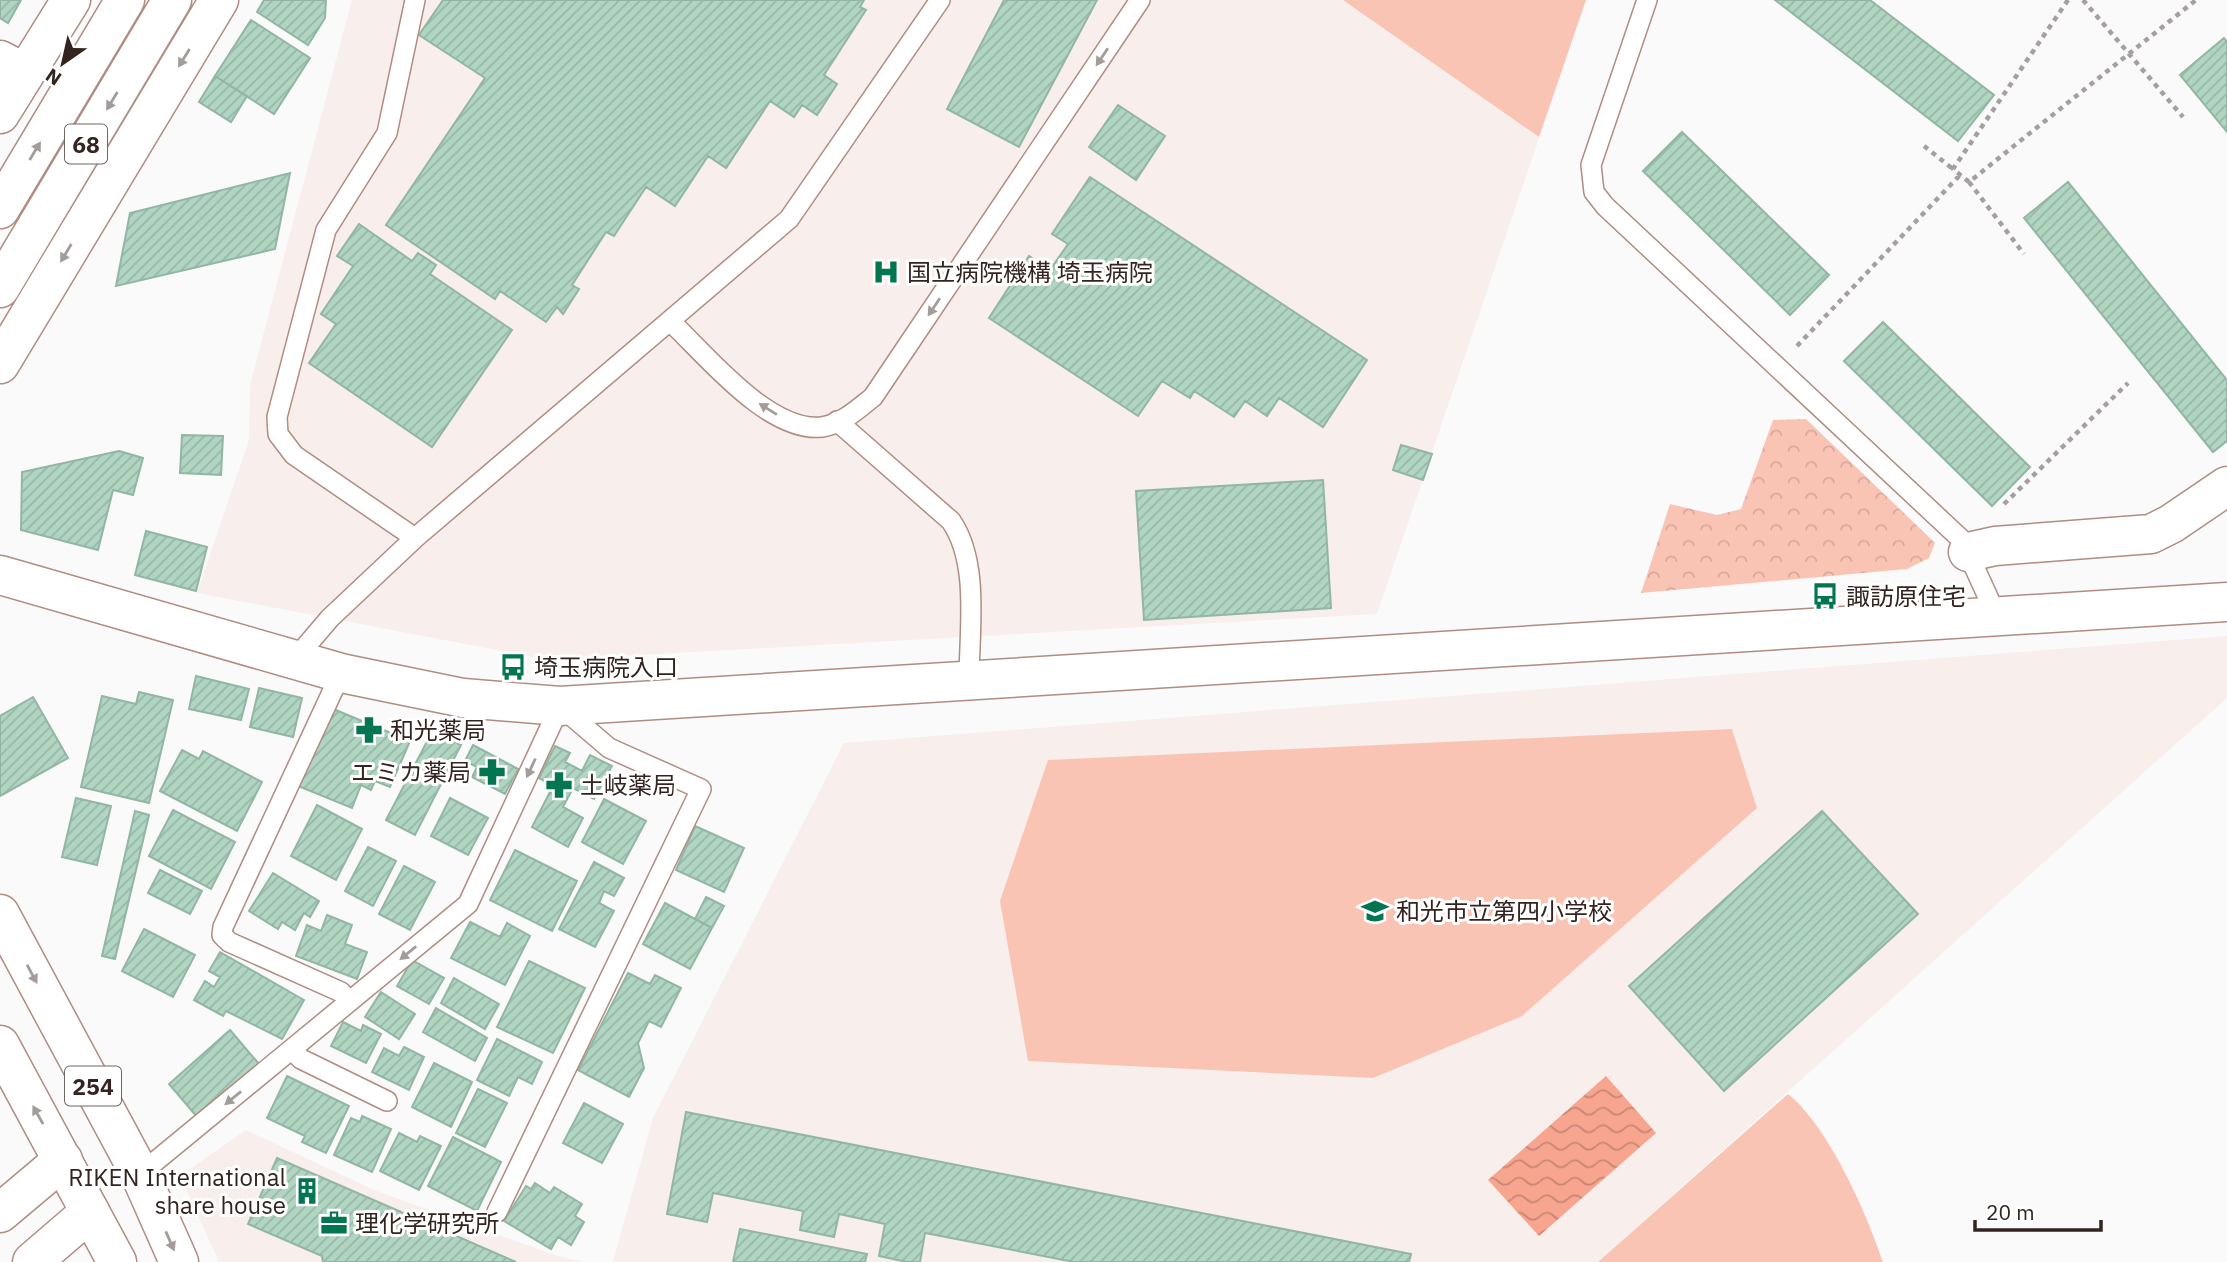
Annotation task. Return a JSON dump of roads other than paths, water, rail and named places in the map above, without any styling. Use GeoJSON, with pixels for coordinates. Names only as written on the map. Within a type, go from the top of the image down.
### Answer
{"type":"FeatureCollection","features":[{"type":"Feature","properties":{"kind":"main road"},"geometry":{"type":"LineString","coordinates":[[0,114],[12,66],[71,0]]}},
{"type":"Feature","properties":{"kind":"main road","name":"68"},"geometry":{"type":"LineString","coordinates":[[0,209],[125,0]]}},
{"type":"Feature","properties":{"kind":"main road","name":"68"},"geometry":{"type":"LineString","coordinates":[[0,288],[172,0]]}},
{"type":"Feature","properties":{"kind":"main road"},"geometry":{"type":"LineString","coordinates":[[0,364],[219,0]]}},
{"type":"Feature","properties":{"kind":"main road"},"geometry":{"type":"LineString","coordinates":[[1982,549],[2151,534],[2171,524],[2227,486]]}},
{"type":"Feature","properties":{"kind":"main road"},"geometry":{"type":"LineString","coordinates":[[0,575],[341,673],[463,698],[560,706],[2227,602]]}},
{"type":"Feature","properties":{"kind":"main road","name":"254"},"geometry":{"type":"LineString","coordinates":[[0,914],[140,1174],[179,1262]]}},
{"type":"Feature","properties":{"kind":"main road","name":"254"},"geometry":{"type":"LineString","coordinates":[[0,1045],[117,1262]]}},
{"type":"Feature","properties":{"kind":"main road"},"geometry":{"type":"LineString","coordinates":[[0,1213],[63,1160]]}},
{"type":"Feature","properties":{"kind":"main road"},"geometry":{"type":"LineString","coordinates":[[32,1262],[90,1212]]}},
{"type":"Feature","properties":{"kind":"lane"},"geometry":{"type":"LineString","coordinates":[[415,0],[387,133],[326,230],[277,417],[278,434],[294,455],[415,538]]}},
{"type":"Feature","properties":{"kind":"lane"},"geometry":{"type":"LineString","coordinates":[[295,659],[330,618],[415,538],[789,219],[940,0]]}},
{"type":"Feature","properties":{"kind":"lane"},"geometry":{"type":"LineString","coordinates":[[671,322],[762,408],[794,424],[823,427],[850,416],[873,397],[1140,0]]}},
{"type":"Feature","properties":{"kind":"lane"},"geometry":{"type":"LineString","coordinates":[[1647,0],[1591,165],[1594,192],[1605,206],[1962,540],[1982,549],[1997,617]]}},
{"type":"Feature","properties":{"kind":"lane"},"geometry":{"type":"LineString","coordinates":[[837,421],[951,521],[960,533],[969,563],[969,681]]}},
{"type":"Feature","properties":{"kind":"lane"},"geometry":{"type":"LineString","coordinates":[[341,673],[223,927],[222,936],[229,942],[341,992],[349,1001]]}},
{"type":"Feature","properties":{"kind":"lane"},"geometry":{"type":"LineString","coordinates":[[140,1174],[468,904],[560,706],[609,748],[701,789],[497,1212]]}},
{"type":"Feature","properties":{"kind":"lane"},"geometry":{"type":"LineString","coordinates":[[292,1050],[301,1059],[387,1101]]}},
{"type":"Feature","properties":{"kind":"water"},"geometry":{"type":"Polygon","coordinates":[[[1606,1076],[1656,1133],[1539,1236],[1488,1180],[1606,1076]]]}},
{"type":"Feature","properties":{"kind":"place","name":"国立病院機構 埼玉病院"},"geometry":{"type":"Point","coordinates":[886,272]}},
{"type":"Feature","properties":{"kind":"place","name":"諏訪原住宅"},"geometry":{"type":"Point","coordinates":[1825,596]}},
{"type":"Feature","properties":{"kind":"place","name":"埼玉病院入口"},"geometry":{"type":"Point","coordinates":[513,667]}},
{"type":"Feature","properties":{"kind":"place","name":"和光薬局"},"geometry":{"type":"Point","coordinates":[369,730]}},
{"type":"Feature","properties":{"kind":"place","name":"エミカ薬局"},"geometry":{"type":"Point","coordinates":[492,772]}},
{"type":"Feature","properties":{"kind":"place","name":"土岐薬局"},"geometry":{"type":"Point","coordinates":[559,785]}},
{"type":"Feature","properties":{"kind":"place","name":"和光市立第四小学校"},"geometry":{"type":"Point","coordinates":[1375,911]}},
{"type":"Feature","properties":{"kind":"place","name":"RIKEN International share house"},"geometry":{"type":"Point","coordinates":[307,1191]}},
{"type":"Feature","properties":{"kind":"place","name":"理化学研究所"},"geometry":{"type":"Point","coordinates":[334,1223]}}]}
